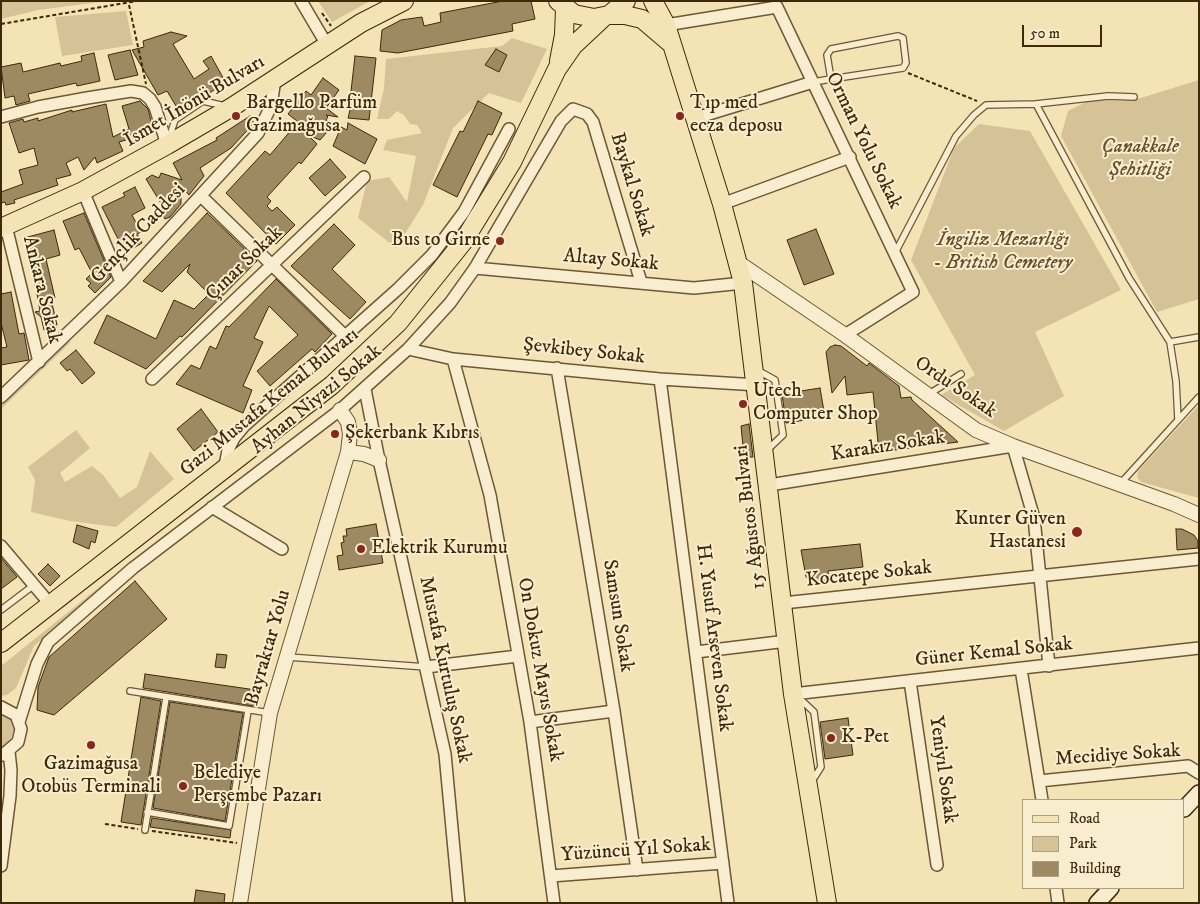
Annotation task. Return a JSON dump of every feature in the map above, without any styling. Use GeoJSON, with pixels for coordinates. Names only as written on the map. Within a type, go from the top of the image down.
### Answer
{"type":"FeatureCollection","features":[{"type":"Feature","properties":{"kind":"main road","name":"İsmet İnönü Bulvarı"},"geometry":{"type":"LineString","coordinates":[[4,227],[83,191],[167,145],[232,107],[361,23],[404,1]]}},
{"type":"Feature","properties":{"kind":"main road","name":"Gazi Mustafa Kemal Bulvarı"},"geometry":{"type":"LineString","coordinates":[[1,643],[332,385],[398,323],[463,242],[512,162],[557,69],[577,41],[626,1]]}},
{"type":"Feature","properties":{"kind":"main road","name":"15 Ağustos Bulvari"},"geometry":{"type":"LineString","coordinates":[[653,1],[666,25],[696,118],[739,263],[743,283],[794,694],[827,903]]}},
{"type":"Feature","properties":{"kind":"main road","name":"Gazi Mustafa Kemal Bulvarı"},"geometry":{"type":"LineString","coordinates":[[557,69],[564,35],[562,5]]}},
{"type":"Feature","properties":{"kind":"main road","name":"15 Ağustos Bulvari"},"geometry":{"type":"LineString","coordinates":[[562,5],[583,17],[625,15],[642,19],[653,26],[671,45]]}},
{"type":"Feature","properties":{"kind":"main road"},"geometry":{"type":"LineString","coordinates":[[1185,808],[1199,793]]}},
{"type":"Feature","properties":{"kind":"main road"},"geometry":{"type":"LineString","coordinates":[[1097,903],[1110,889]]}},
{"type":"Feature","properties":{"kind":"street"},"geometry":{"type":"LineString","coordinates":[[301,1],[327,45]]}},
{"type":"Feature","properties":{"kind":"street"},"geometry":{"type":"LineString","coordinates":[[666,25],[779,4]]}},
{"type":"Feature","properties":{"kind":"street","name":"Orman Yolu Sokak"},"geometry":{"type":"LineString","coordinates":[[779,4],[813,82],[913,292],[845,335]]}},
{"type":"Feature","properties":{"kind":"street","name":"Gençlik Caddesi"},"geometry":{"type":"LineString","coordinates":[[1,397],[121,282],[258,133],[272,106],[275,79]]}},
{"type":"Feature","properties":{"kind":"street"},"geometry":{"type":"LineString","coordinates":[[696,118],[813,82]]}},
{"type":"Feature","properties":{"kind":"street"},"geometry":{"type":"LineString","coordinates":[[1,117],[38,107],[87,98],[131,92],[143,93],[150,99],[154,107],[167,145]]}},
{"type":"Feature","properties":{"kind":"street","name":"Ayhan Niyazi Sokak"},"geometry":{"type":"LineString","coordinates":[[5,754],[18,742],[21,729],[19,722],[34,673],[48,642],[133,568],[340,410],[408,349],[450,303],[475,268],[561,121],[573,109]]}},
{"type":"Feature","properties":{"kind":"street","name":"Baykal Sokak"},"geometry":{"type":"LineString","coordinates":[[573,109],[587,114],[593,122],[641,282]]}},
{"type":"Feature","properties":{"kind":"street"},"geometry":{"type":"LineString","coordinates":[[224,470],[228,450],[234,438],[244,426],[432,255],[464,212],[509,128]]}},
{"type":"Feature","properties":{"kind":"street"},"geometry":{"type":"LineString","coordinates":[[722,204],[850,157]]}},
{"type":"Feature","properties":{"kind":"street","name":"Çınar Sokak"},"geometry":{"type":"LineString","coordinates":[[152,379],[364,177]]}},
{"type":"Feature","properties":{"kind":"street"},"geometry":{"type":"LineString","coordinates":[[83,191],[121,282]]}},
{"type":"Feature","properties":{"kind":"street"},"geometry":{"type":"LineString","coordinates":[[201,196],[345,336]]}},
{"type":"Feature","properties":{"kind":"street","name":"Ankara Sokak"},"geometry":{"type":"LineString","coordinates":[[4,227],[39,362]]}},
{"type":"Feature","properties":{"kind":"street","name":"Ordu Sokak"},"geometry":{"type":"LineString","coordinates":[[739,263],[845,335],[976,430],[1013,446],[1174,504],[1199,515]]}},
{"type":"Feature","properties":{"kind":"street","name":"Altay Sokak"},"geometry":{"type":"LineString","coordinates":[[475,268],[694,288],[743,283]]}},
{"type":"Feature","properties":{"kind":"street","name":"Şevkibey Sokak"},"geometry":{"type":"LineString","coordinates":[[408,349],[454,359],[660,379],[756,377]]}},
{"type":"Feature","properties":{"kind":"street","name":"On Dokuz Mayıs Sokak"},"geometry":{"type":"LineString","coordinates":[[454,359],[490,495],[530,722],[554,903]]}},
{"type":"Feature","properties":{"kind":"street","name":"Samsun Sokak"},"geometry":{"type":"LineString","coordinates":[[557,368],[614,711],[637,870]]}},
{"type":"Feature","properties":{"kind":"street","name":"H. Yusuf Arseven Sokak"},"geometry":{"type":"LineString","coordinates":[[660,379],[728,903]]}},
{"type":"Feature","properties":{"kind":"street","name":"Mustafa Kurtuluş Sokak"},"geometry":{"type":"LineString","coordinates":[[365,389],[379,460],[445,754],[459,903]]}},
{"type":"Feature","properties":{"kind":"street","name":"Bayraktar Yolu"},"geometry":{"type":"LineString","coordinates":[[240,903],[270,714],[348,452],[350,434],[348,422],[340,410]]}},
{"type":"Feature","properties":{"kind":"street"},"geometry":{"type":"LineString","coordinates":[[1013,446],[1034,518],[1049,666]]}},
{"type":"Feature","properties":{"kind":"street","name":"Karakız Sokak"},"geometry":{"type":"LineString","coordinates":[[769,485],[1013,446]]}},
{"type":"Feature","properties":{"kind":"street"},"geometry":{"type":"LineString","coordinates":[[348,452],[364,454],[379,460]]}},
{"type":"Feature","properties":{"kind":"street"},"geometry":{"type":"LineString","coordinates":[[212,508],[282,549]]}},
{"type":"Feature","properties":{"kind":"street"},"geometry":{"type":"LineString","coordinates":[[1,546],[50,604]]}},
{"type":"Feature","properties":{"kind":"street"},"geometry":{"type":"LineString","coordinates":[[119,550],[133,568]]}},
{"type":"Feature","properties":{"kind":"street","name":"Kocatepe Sokak"},"geometry":{"type":"LineString","coordinates":[[783,603],[1199,559]]}},
{"type":"Feature","properties":{"kind":"street"},"geometry":{"type":"LineString","coordinates":[[696,652],[787,641]]}},
{"type":"Feature","properties":{"kind":"street","name":"Güner Kemal Sokak"},"geometry":{"type":"LineString","coordinates":[[794,694],[1199,648]]}},
{"type":"Feature","properties":{"kind":"street"},"geometry":{"type":"LineString","coordinates":[[426,667],[518,656]]}},
{"type":"Feature","properties":{"kind":"street"},"geometry":{"type":"LineString","coordinates":[[1021,669],[1042,799]]}},
{"type":"Feature","properties":{"kind":"street","name":"Yeniyıl Sokak"},"geometry":{"type":"LineString","coordinates":[[910,681],[937,864]]}},
{"type":"Feature","properties":{"kind":"street"},"geometry":{"type":"LineString","coordinates":[[1,707],[11,710],[19,722]]}},
{"type":"Feature","properties":{"kind":"street"},"geometry":{"type":"LineString","coordinates":[[530,722],[614,711]]}},
{"type":"Feature","properties":{"kind":"street"},"geometry":{"type":"LineString","coordinates":[[1,866],[10,796],[11,770],[5,754]]}},
{"type":"Feature","properties":{"kind":"street","name":"Mecidiye Sokak"},"geometry":{"type":"LineString","coordinates":[[1039,781],[1188,766],[1199,773]]}},
{"type":"Feature","properties":{"kind":"street","name":"Yüzüncü Yıl Sokak"},"geometry":{"type":"LineString","coordinates":[[551,876],[723,864]]}},
{"type":"Feature","properties":{"kind":"street"},"geometry":{"type":"LineString","coordinates":[[1056,889],[1058,903]]}},
{"type":"Feature","properties":{"kind":"lane"},"geometry":{"type":"LineString","coordinates":[[813,82],[831,80],[903,68],[906,63],[903,38],[898,36],[831,49],[827,55],[831,80]]}},
{"type":"Feature","properties":{"kind":"lane"},"geometry":{"type":"LineString","coordinates":[[895,253],[956,136],[974,115],[986,105],[1036,104],[1108,96],[1134,97]]}},
{"type":"Feature","properties":{"kind":"lane"},"geometry":{"type":"LineString","coordinates":[[1036,104],[1129,278],[1170,342],[1176,381],[1178,420]]}},
{"type":"Feature","properties":{"kind":"lane"},"geometry":{"type":"LineString","coordinates":[[1170,342],[1199,337]]}},
{"type":"Feature","properties":{"kind":"lane"},"geometry":{"type":"LineString","coordinates":[[927,395],[961,374]]}},
{"type":"Feature","properties":{"kind":"lane"},"geometry":{"type":"LineString","coordinates":[[1120,484],[1199,397]]}},
{"type":"Feature","properties":{"kind":"lane"},"geometry":{"type":"LineString","coordinates":[[1,610],[34,585]]}},
{"type":"Feature","properties":{"kind":"lane"},"geometry":{"type":"LineString","coordinates":[[286,657],[426,667]]}},
{"type":"Feature","properties":{"kind":"lane"},"geometry":{"type":"LineString","coordinates":[[130,691],[270,714]]}},
{"type":"Feature","properties":{"kind":"lane"},"geometry":{"type":"LineString","coordinates":[[145,830],[166,698]]}},
{"type":"Feature","properties":{"kind":"lane"},"geometry":{"type":"LineString","coordinates":[[147,812],[229,826],[248,711]]}},
{"type":"Feature","properties":{"kind":"path"},"geometry":{"type":"LineString","coordinates":[[1,24],[99,6],[129,4],[137,1]]}},
{"type":"Feature","properties":{"kind":"path"},"geometry":{"type":"LineString","coordinates":[[129,4],[146,85],[143,93]]}},
{"type":"Feature","properties":{"kind":"path"},"geometry":{"type":"LineString","coordinates":[[320,10],[331,26],[338,22]]}},
{"type":"Feature","properties":{"kind":"path"},"geometry":{"type":"LineString","coordinates":[[903,68],[914,76],[986,105]]}},
{"type":"Feature","properties":{"kind":"path"},"geometry":{"type":"LineString","coordinates":[[105,824],[249,845]]}},
{"type":"Feature","properties":{"kind":"green space"},"geometry":{"type":"Polygon","coordinates":[[[1,1],[108,1],[38,10],[1,19],[1,1]]]}},
{"type":"Feature","properties":{"kind":"green space"},"geometry":{"type":"Polygon","coordinates":[[[318,1],[370,1],[332,22],[318,1]]]}},
{"type":"Feature","properties":{"kind":"green space"},"geometry":{"type":"Polygon","coordinates":[[[126,11],[133,45],[62,56],[55,17],[126,11]]]}},
{"type":"Feature","properties":{"kind":"green space"},"geometry":{"type":"Polygon","coordinates":[[[512,38],[547,49],[521,103],[489,93],[453,128],[423,205],[396,248],[358,218],[367,181],[389,177],[407,202],[416,156],[383,150],[387,140],[422,133],[417,125],[410,124],[404,115],[397,111],[389,119],[377,119],[384,88],[386,59],[502,46],[512,38]]]}},
{"type":"Feature","properties":{"kind":"green space","name":"Çanakkale Şehitliği"},"geometry":{"type":"Polygon","coordinates":[[[1199,80],[1199,299],[1157,312],[1061,136],[1068,111],[1090,100],[1131,101],[1199,80]]]}},
{"type":"Feature","properties":{"kind":"green space","name":"İngiliz Mezarlığı - British Cemetery"},"geometry":{"type":"Polygon","coordinates":[[[979,124],[1030,131],[1121,290],[1035,332],[1064,396],[1004,431],[941,395],[975,375],[911,260],[954,148],[979,124]]]}},
{"type":"Feature","properties":{"kind":"green space"},"geometry":{"type":"Polygon","coordinates":[[[72,341],[1,409],[1,403],[62,345],[72,341]]]}},
{"type":"Feature","properties":{"kind":"green space"},"geometry":{"type":"Polygon","coordinates":[[[1199,405],[1199,498],[1141,482],[1137,477],[1138,471],[1199,405]]]}},
{"type":"Feature","properties":{"kind":"green space"},"geometry":{"type":"Polygon","coordinates":[[[76,430],[90,448],[60,473],[65,482],[92,466],[103,475],[120,498],[137,487],[150,451],[174,479],[116,527],[70,521],[31,512],[35,480],[28,467],[76,430]]]}},
{"type":"Feature","properties":{"kind":"green space"},"geometry":{"type":"Polygon","coordinates":[[[113,576],[117,576],[34,646],[16,688],[7,695],[1,696],[1,666],[113,576]]]}},
{"type":"Feature","properties":{"kind":"green space"},"geometry":{"type":"Polygon","coordinates":[[[1,712],[10,717],[14,729],[10,741],[1,747],[1,712]]]}},
{"type":"Feature","properties":{"kind":"building"},"geometry":{"type":"Polygon","coordinates":[[[503,1],[531,1],[535,19],[512,24],[513,31],[398,53],[380,51],[382,30],[401,20],[422,17],[424,26],[441,22],[440,13],[503,1]]]}},
{"type":"Feature","properties":{"kind":"building"},"geometry":{"type":"Polygon","coordinates":[[[171,32],[187,36],[173,44],[194,79],[209,69],[203,61],[211,56],[226,83],[179,111],[167,91],[158,95],[132,50],[144,47],[143,41],[171,32]]]}},
{"type":"Feature","properties":{"kind":"building"},"geometry":{"type":"Polygon","coordinates":[[[496,49],[507,55],[499,72],[485,65],[496,49]]]}},
{"type":"Feature","properties":{"kind":"building"},"geometry":{"type":"Polygon","coordinates":[[[130,50],[138,75],[115,80],[108,55],[130,50]]]}},
{"type":"Feature","properties":{"kind":"building"},"geometry":{"type":"Polygon","coordinates":[[[94,53],[100,81],[77,86],[76,83],[28,94],[30,101],[16,105],[14,96],[5,98],[1,67],[21,63],[23,72],[60,63],[61,66],[82,61],[81,56],[94,53]]]}},
{"type":"Feature","properties":{"kind":"building"},"geometry":{"type":"Polygon","coordinates":[[[355,56],[376,58],[369,120],[348,118],[352,102],[350,100],[355,56]]]}},
{"type":"Feature","properties":{"kind":"building"},"geometry":{"type":"Polygon","coordinates":[[[323,78],[339,90],[326,108],[338,117],[326,115],[328,117],[326,120],[334,124],[320,140],[308,135],[317,144],[301,164],[299,162],[267,197],[271,201],[267,206],[272,211],[277,207],[295,225],[276,244],[226,193],[265,151],[270,155],[298,122],[288,114],[306,91],[311,95],[323,78]]]}},
{"type":"Feature","properties":{"kind":"building"},"geometry":{"type":"Polygon","coordinates":[[[140,101],[148,109],[154,132],[119,142],[123,151],[97,163],[95,157],[84,170],[78,157],[66,163],[71,175],[56,179],[58,185],[14,200],[15,203],[6,205],[5,202],[1,203],[1,192],[23,184],[19,170],[38,165],[34,148],[19,153],[9,123],[23,119],[24,122],[38,118],[38,121],[72,110],[72,112],[106,104],[113,137],[129,129],[122,106],[140,101]]]}},
{"type":"Feature","properties":{"kind":"building"},"geometry":{"type":"Polygon","coordinates":[[[478,101],[502,113],[492,135],[488,134],[457,197],[433,185],[460,131],[463,132],[478,101]]]}},
{"type":"Feature","properties":{"kind":"building"},"geometry":{"type":"Polygon","coordinates":[[[250,116],[254,123],[231,148],[200,168],[204,176],[189,195],[181,186],[181,204],[170,217],[165,219],[160,212],[162,205],[146,179],[152,175],[159,178],[161,173],[182,180],[173,163],[217,140],[216,138],[250,116]]]}},
{"type":"Feature","properties":{"kind":"building"},"geometry":{"type":"Polygon","coordinates":[[[348,123],[377,139],[365,164],[333,146],[341,127],[347,130],[348,123]]]}},
{"type":"Feature","properties":{"kind":"building"},"geometry":{"type":"Polygon","coordinates":[[[330,159],[346,177],[325,196],[309,178],[330,159]]]}},
{"type":"Feature","properties":{"kind":"building"},"geometry":{"type":"Polygon","coordinates":[[[135,187],[145,208],[132,215],[141,232],[137,234],[142,243],[125,253],[102,207],[125,196],[123,193],[135,187]]]}},
{"type":"Feature","properties":{"kind":"building"},"geometry":{"type":"Polygon","coordinates":[[[84,213],[111,277],[95,293],[88,286],[91,283],[86,279],[92,273],[79,248],[75,250],[63,221],[84,213]]]}},
{"type":"Feature","properties":{"kind":"building"},"geometry":{"type":"Polygon","coordinates":[[[207,213],[257,261],[182,337],[180,336],[146,369],[94,343],[107,315],[156,339],[174,300],[194,309],[209,294],[187,272],[190,264],[162,292],[143,281],[207,213]]]}},
{"type":"Feature","properties":{"kind":"building"},"geometry":{"type":"Polygon","coordinates":[[[334,224],[355,245],[332,269],[366,302],[350,319],[291,266],[334,224]]]}},
{"type":"Feature","properties":{"kind":"building"},"geometry":{"type":"Polygon","coordinates":[[[816,229],[834,274],[804,285],[787,240],[816,229]]]}},
{"type":"Feature","properties":{"kind":"building"},"geometry":{"type":"Polygon","coordinates":[[[54,230],[60,255],[46,259],[55,298],[51,299],[57,325],[53,323],[57,328],[44,330],[41,317],[35,312],[40,311],[39,305],[40,307],[24,238],[54,230]]]}},
{"type":"Feature","properties":{"kind":"building"},"geometry":{"type":"Polygon","coordinates":[[[276,279],[332,334],[315,352],[312,349],[270,386],[257,371],[298,335],[269,306],[254,338],[263,342],[243,386],[252,390],[243,413],[176,384],[191,365],[200,369],[210,346],[216,349],[226,326],[229,327],[276,279]]]}},
{"type":"Feature","properties":{"kind":"building"},"geometry":{"type":"Polygon","coordinates":[[[11,292],[19,334],[24,333],[29,360],[1,365],[1,348],[7,347],[1,323],[1,294],[11,292]]]}},
{"type":"Feature","properties":{"kind":"building"},"geometry":{"type":"Polygon","coordinates":[[[835,345],[841,346],[867,366],[869,363],[899,386],[901,398],[911,397],[958,442],[879,452],[873,392],[847,395],[845,376],[832,393],[826,352],[835,345]]]}},
{"type":"Feature","properties":{"kind":"building"},"geometry":{"type":"Polygon","coordinates":[[[76,350],[95,373],[82,384],[70,369],[67,371],[60,363],[76,350]]]}},
{"type":"Feature","properties":{"kind":"building"},"geometry":{"type":"Polygon","coordinates":[[[820,388],[825,417],[786,423],[782,394],[820,388]]]}},
{"type":"Feature","properties":{"kind":"building"},"geometry":{"type":"Polygon","coordinates":[[[201,409],[218,432],[194,451],[177,429],[201,409]]]}},
{"type":"Feature","properties":{"kind":"building"},"geometry":{"type":"Polygon","coordinates":[[[749,424],[753,457],[744,457],[741,426],[749,424]]]}},
{"type":"Feature","properties":{"kind":"building","name":"Elektrik Kurumu"},"geometry":{"type":"Polygon","coordinates":[[[376,524],[383,563],[339,570],[337,556],[343,555],[341,543],[344,542],[343,536],[347,536],[346,529],[376,524]]]}},
{"type":"Feature","properties":{"kind":"building"},"geometry":{"type":"Polygon","coordinates":[[[77,525],[98,531],[95,543],[91,541],[89,549],[73,542],[77,525]]]}},
{"type":"Feature","properties":{"kind":"building"},"geometry":{"type":"Polygon","coordinates":[[[1176,529],[1182,529],[1194,535],[1198,541],[1198,548],[1177,550],[1176,529]]]}},
{"type":"Feature","properties":{"kind":"building"},"geometry":{"type":"Polygon","coordinates":[[[860,544],[863,567],[828,571],[829,580],[813,582],[806,577],[801,550],[860,544]]]}},
{"type":"Feature","properties":{"kind":"building"},"geometry":{"type":"Polygon","coordinates":[[[1,558],[17,577],[1,589],[1,558]]]}},
{"type":"Feature","properties":{"kind":"building"},"geometry":{"type":"Polygon","coordinates":[[[48,564],[60,576],[50,586],[38,574],[48,564]]]}},
{"type":"Feature","properties":{"kind":"building"},"geometry":{"type":"Polygon","coordinates":[[[135,581],[167,619],[54,715],[37,710],[38,687],[49,657],[135,581]]]}},
{"type":"Feature","properties":{"kind":"building"},"geometry":{"type":"Polygon","coordinates":[[[217,654],[227,655],[225,668],[215,667],[217,654]]]}},
{"type":"Feature","properties":{"kind":"building"},"geometry":{"type":"Polygon","coordinates":[[[145,674],[256,690],[253,706],[143,688],[145,674]]]}},
{"type":"Feature","properties":{"kind":"building"},"geometry":{"type":"Polygon","coordinates":[[[141,697],[161,701],[141,825],[121,822],[141,697]]]}},
{"type":"Feature","properties":{"kind":"building"},"geometry":{"type":"Polygon","coordinates":[[[170,702],[243,713],[225,821],[153,808],[170,702]]]}},
{"type":"Feature","properties":{"kind":"building"},"geometry":{"type":"Polygon","coordinates":[[[848,718],[853,755],[825,759],[820,722],[848,718]]]}},
{"type":"Feature","properties":{"kind":"building"},"geometry":{"type":"Polygon","coordinates":[[[152,818],[231,830],[230,838],[150,827],[152,818]]]}},
{"type":"Feature","properties":{"kind":"building"},"geometry":{"type":"Polygon","coordinates":[[[196,890],[225,894],[224,903],[194,903],[196,890]]]}},
{"type":"Feature","properties":{"kind":"place","name":"Bargello Parfüm Gazimağusa"},"geometry":{"type":"Point","coordinates":[236,116]}},
{"type":"Feature","properties":{"kind":"place","name":"Tıp med ecza deposu"},"geometry":{"type":"Point","coordinates":[680,116]}},
{"type":"Feature","properties":{"kind":"place","name":"Bus to Girne"},"geometry":{"type":"Point","coordinates":[500,241]}},
{"type":"Feature","properties":{"kind":"place","name":"Utech Computer Shop"},"geometry":{"type":"Point","coordinates":[743,404]}},
{"type":"Feature","properties":{"kind":"place","name":"Şekerbank Kıbrıs"},"geometry":{"type":"Point","coordinates":[335,434]}},
{"type":"Feature","properties":{"kind":"place","name":"Kunter Güven Hastanesi"},"geometry":{"type":"Point","coordinates":[1077,532]}},
{"type":"Feature","properties":{"kind":"place","name":"Elektrik Kurumu"},"geometry":{"type":"Point","coordinates":[361,549]}},
{"type":"Feature","properties":{"kind":"place","name":"K-Pet"},"geometry":{"type":"Point","coordinates":[831,738]}},
{"type":"Feature","properties":{"kind":"place","name":"Gazimağusa Otobüs Terminali"},"geometry":{"type":"Point","coordinates":[91,745]}},
{"type":"Feature","properties":{"kind":"place","name":"Belediye Perşembe Pazarı"},"geometry":{"type":"Point","coordinates":[183,786]}}]}
